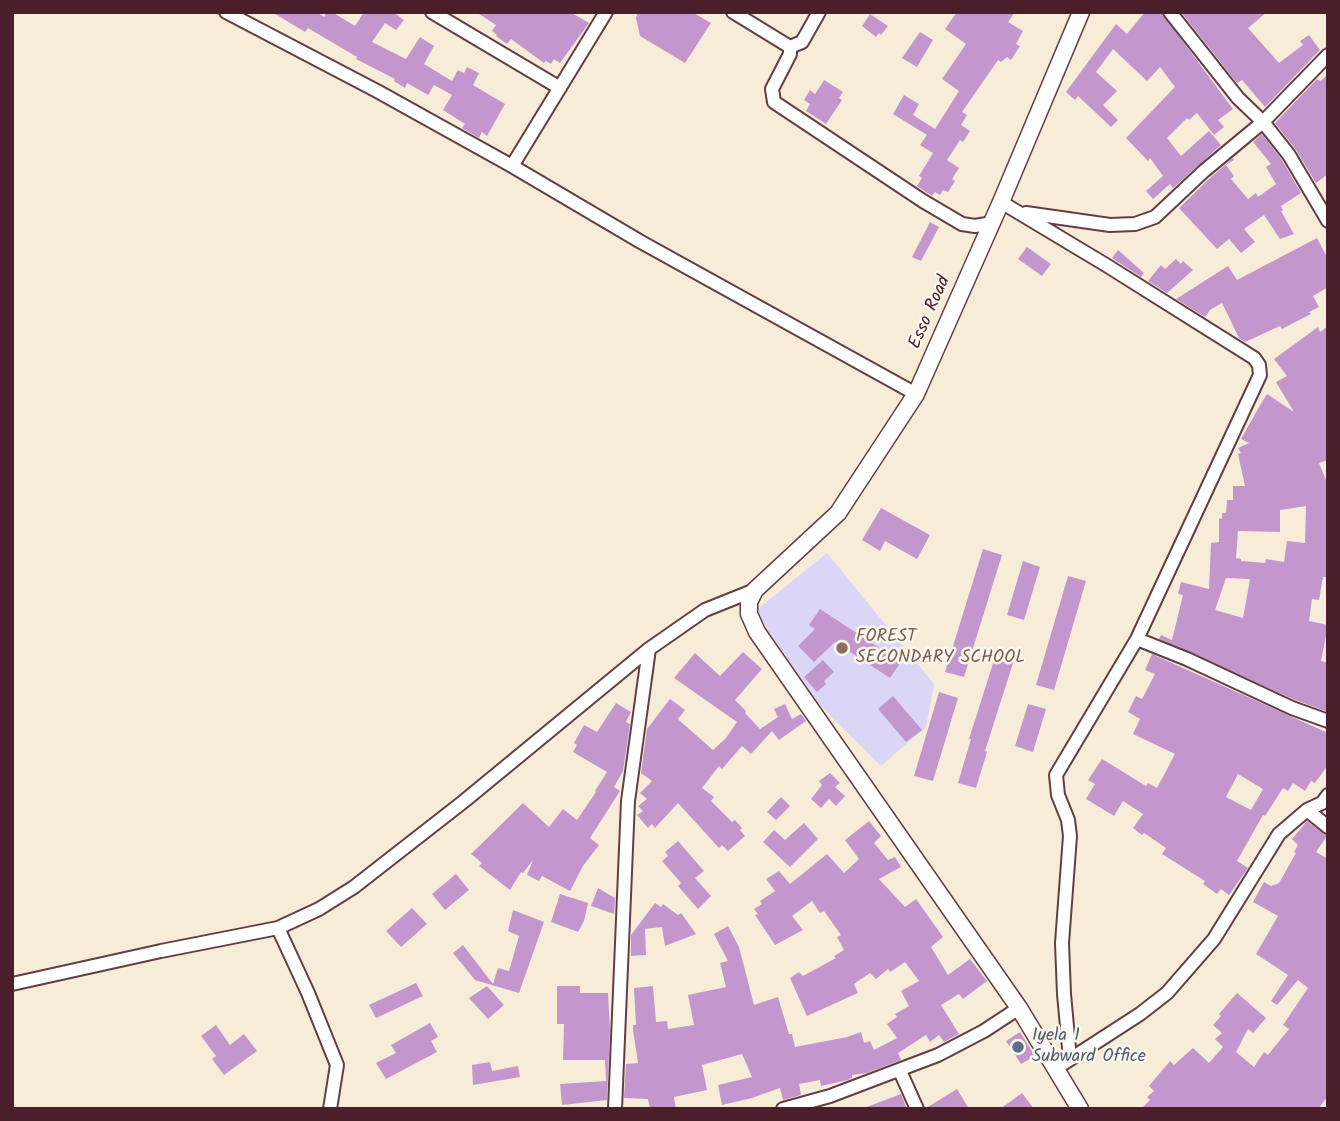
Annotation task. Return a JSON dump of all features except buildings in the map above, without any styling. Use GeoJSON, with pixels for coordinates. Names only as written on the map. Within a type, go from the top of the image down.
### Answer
{"type":"FeatureCollection","features":[{"type":"Feature","properties":{"kind":"street"},"geometry":{"type":"LineString","coordinates":[[432,12],[560,88]]}},
{"type":"Feature","properties":{"kind":"street"},"geometry":{"type":"LineString","coordinates":[[512,166],[606,12]]}},
{"type":"Feature","properties":{"kind":"street"},"geometry":{"type":"LineString","coordinates":[[733,12],[790,47]]}},
{"type":"Feature","properties":{"kind":"street"},"geometry":{"type":"LineString","coordinates":[[790,47],[802,41],[819,12]]}},
{"type":"Feature","properties":{"kind":"street","name":"Esso Road"},"geometry":{"type":"LineString","coordinates":[[755,590],[838,513],[916,394],[1081,12]]}},
{"type":"Feature","properties":{"kind":"street"},"geometry":{"type":"LineString","coordinates":[[1170,12],[1238,98],[1289,155],[1328,221]]}},
{"type":"Feature","properties":{"kind":"street"},"geometry":{"type":"LineString","coordinates":[[233,14],[512,166],[640,242],[916,394]]}},
{"type":"Feature","properties":{"kind":"street"},"geometry":{"type":"LineString","coordinates":[[790,47],[790,54],[772,89],[774,102],[962,224],[975,226],[992,223]]}},
{"type":"Feature","properties":{"kind":"street"},"geometry":{"type":"LineString","coordinates":[[1019,212],[1110,225],[1135,224],[1155,217],[1262,122],[1328,55]]}},
{"type":"Feature","properties":{"kind":"street"},"geometry":{"type":"LineString","coordinates":[[1001,202],[1254,358],[1259,365],[1260,375],[1136,639],[1056,775],[1058,795],[1068,820],[1070,836],[1062,943],[1070,1059]]}},
{"type":"Feature","properties":{"kind":"street"},"geometry":{"type":"LineString","coordinates":[[12,984],[278,928],[319,909],[354,887],[463,802],[649,649],[705,610],[755,590]]}},
{"type":"Feature","properties":{"kind":"street"},"geometry":{"type":"LineString","coordinates":[[755,590],[749,602],[749,614],[757,632],[1019,1008],[1080,1109]]}},
{"type":"Feature","properties":{"kind":"street"},"geometry":{"type":"LineString","coordinates":[[1136,639],[1187,659],[1292,708],[1328,721]]}},
{"type":"Feature","properties":{"kind":"street"},"geometry":{"type":"LineString","coordinates":[[615,1109],[628,801],[649,649]]}},
{"type":"Feature","properties":{"kind":"street"},"geometry":{"type":"LineString","coordinates":[[1055,1069],[1140,1014],[1167,993],[1214,939],[1279,834],[1307,810],[1322,803],[1328,795]]}},
{"type":"Feature","properties":{"kind":"street"},"geometry":{"type":"LineString","coordinates":[[1307,810],[1328,827]]}},
{"type":"Feature","properties":{"kind":"street"},"geometry":{"type":"LineString","coordinates":[[278,928],[337,1065],[330,1109]]}},
{"type":"Feature","properties":{"kind":"street"},"geometry":{"type":"LineString","coordinates":[[783,1109],[830,1096],[938,1055],[984,1031],[1019,1008]]}},
{"type":"Feature","properties":{"kind":"street"},"geometry":{"type":"LineString","coordinates":[[900,1070],[918,1109]]}},
{"type":"Feature","properties":{"kind":"shaded area","name":"FOREST SECONDARY SCHOOL"},"geometry":{"type":"Polygon","coordinates":[[[827,553],[934,684],[926,727],[881,766],[819,704],[755,611],[827,553]]]}},
{"type":"Feature","properties":{"kind":"place","name":"FOREST SECONDARY SCHOOL"},"geometry":{"type":"Point","coordinates":[842,648]}},
{"type":"Feature","properties":{"kind":"place","name":"Iyela 1 Subward Office"},"geometry":{"type":"Point","coordinates":[1018,1047]}}]}
